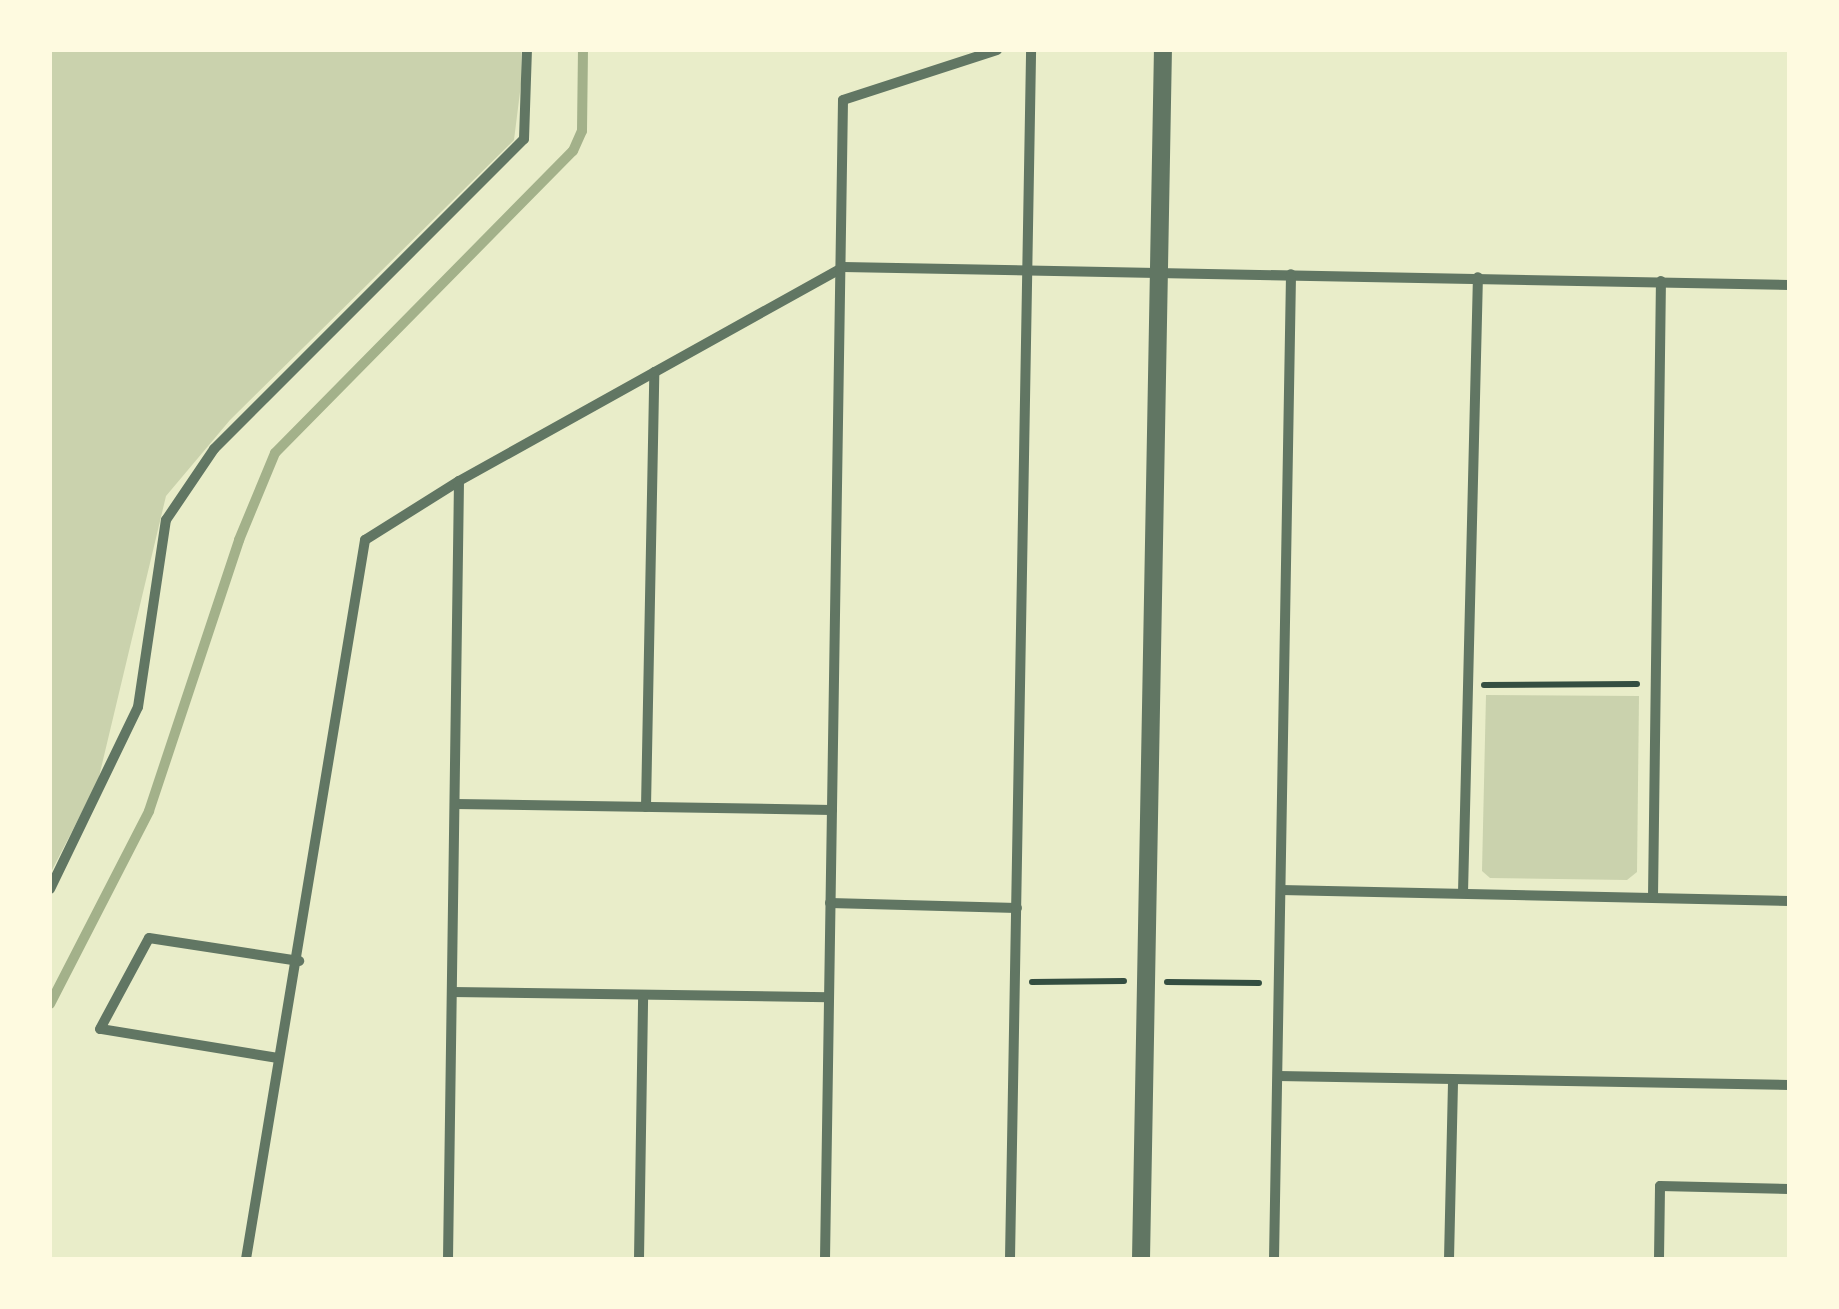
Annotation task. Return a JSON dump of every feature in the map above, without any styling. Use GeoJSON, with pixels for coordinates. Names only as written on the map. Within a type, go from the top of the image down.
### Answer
{"type":"FeatureCollection","features":[{"type":"Feature","properties":{"kind":"street"},"geometry":{"type":"LineString","coordinates":[[50,890],[138,707],[166,520],[214,449],[524,139],[528,50]]}},
{"type":"Feature","properties":{"kind":"street"},"geometry":{"type":"LineString","coordinates":[[825,1259],[843,267],[842,100],[997,50]]}},
{"type":"Feature","properties":{"kind":"street"},"geometry":{"type":"LineString","coordinates":[[1010,1259],[1031,50]]}},
{"type":"Feature","properties":{"kind":"street"},"geometry":{"type":"LineString","coordinates":[[1141,1259],[1163,50]]}},
{"type":"Feature","properties":{"kind":"street"},"geometry":{"type":"LineString","coordinates":[[246,1259],[365,540],[459,481],[843,267],[1789,285]]}},
{"type":"Feature","properties":{"kind":"street"},"geometry":{"type":"LineString","coordinates":[[1274,1259],[1292,274]]}},
{"type":"Feature","properties":{"kind":"street"},"geometry":{"type":"LineString","coordinates":[[1463,894],[1478,277]]}},
{"type":"Feature","properties":{"kind":"street"},"geometry":{"type":"LineString","coordinates":[[1653,897],[1662,281]]}},
{"type":"Feature","properties":{"kind":"street"},"geometry":{"type":"LineString","coordinates":[[646,807],[654,372]]}},
{"type":"Feature","properties":{"kind":"street"},"geometry":{"type":"LineString","coordinates":[[448,1259],[459,481]]}},
{"type":"Feature","properties":{"kind":"street"},"geometry":{"type":"LineString","coordinates":[[455,804],[832,810]]}},
{"type":"Feature","properties":{"kind":"street"},"geometry":{"type":"LineString","coordinates":[[1281,890],[1789,901]]}},
{"type":"Feature","properties":{"kind":"street"},"geometry":{"type":"LineString","coordinates":[[830,903],[1017,908]]}},
{"type":"Feature","properties":{"kind":"street"},"geometry":{"type":"LineString","coordinates":[[278,1058],[100,1029],[148,938],[298,962]]}},
{"type":"Feature","properties":{"kind":"street"},"geometry":{"type":"LineString","coordinates":[[452,992],[829,997]]}},
{"type":"Feature","properties":{"kind":"street"},"geometry":{"type":"LineString","coordinates":[[639,1259],[644,994]]}},
{"type":"Feature","properties":{"kind":"street"},"geometry":{"type":"LineString","coordinates":[[1278,1076],[1789,1085]]}},
{"type":"Feature","properties":{"kind":"street"},"geometry":{"type":"LineString","coordinates":[[1449,1259],[1452,1080]]}},
{"type":"Feature","properties":{"kind":"street"},"geometry":{"type":"LineString","coordinates":[[1659,1259],[1660,1186],[1789,1189]]}},
{"type":"Feature","properties":{"kind":"path"},"geometry":{"type":"LineString","coordinates":[[1468,685],[1656,684]]}},
{"type":"Feature","properties":{"kind":"green space"},"geometry":{"type":"Polygon","coordinates":[[[50,50],[521,50],[521,84],[514,140],[230,420],[166,496],[98,781],[50,874],[50,50]]]}},
{"type":"Feature","properties":{"kind":"green space"},"geometry":{"type":"Polygon","coordinates":[[[1486,695],[1639,696],[1637,872],[1627,880],[1490,878],[1482,871],[1486,695]]]}},
{"type":"Feature","properties":{"kind":"waterway"},"geometry":{"type":"LineString","coordinates":[[50,1004],[149,811],[239,540],[275,453],[573,151],[582,131],[583,50]]}}]}
